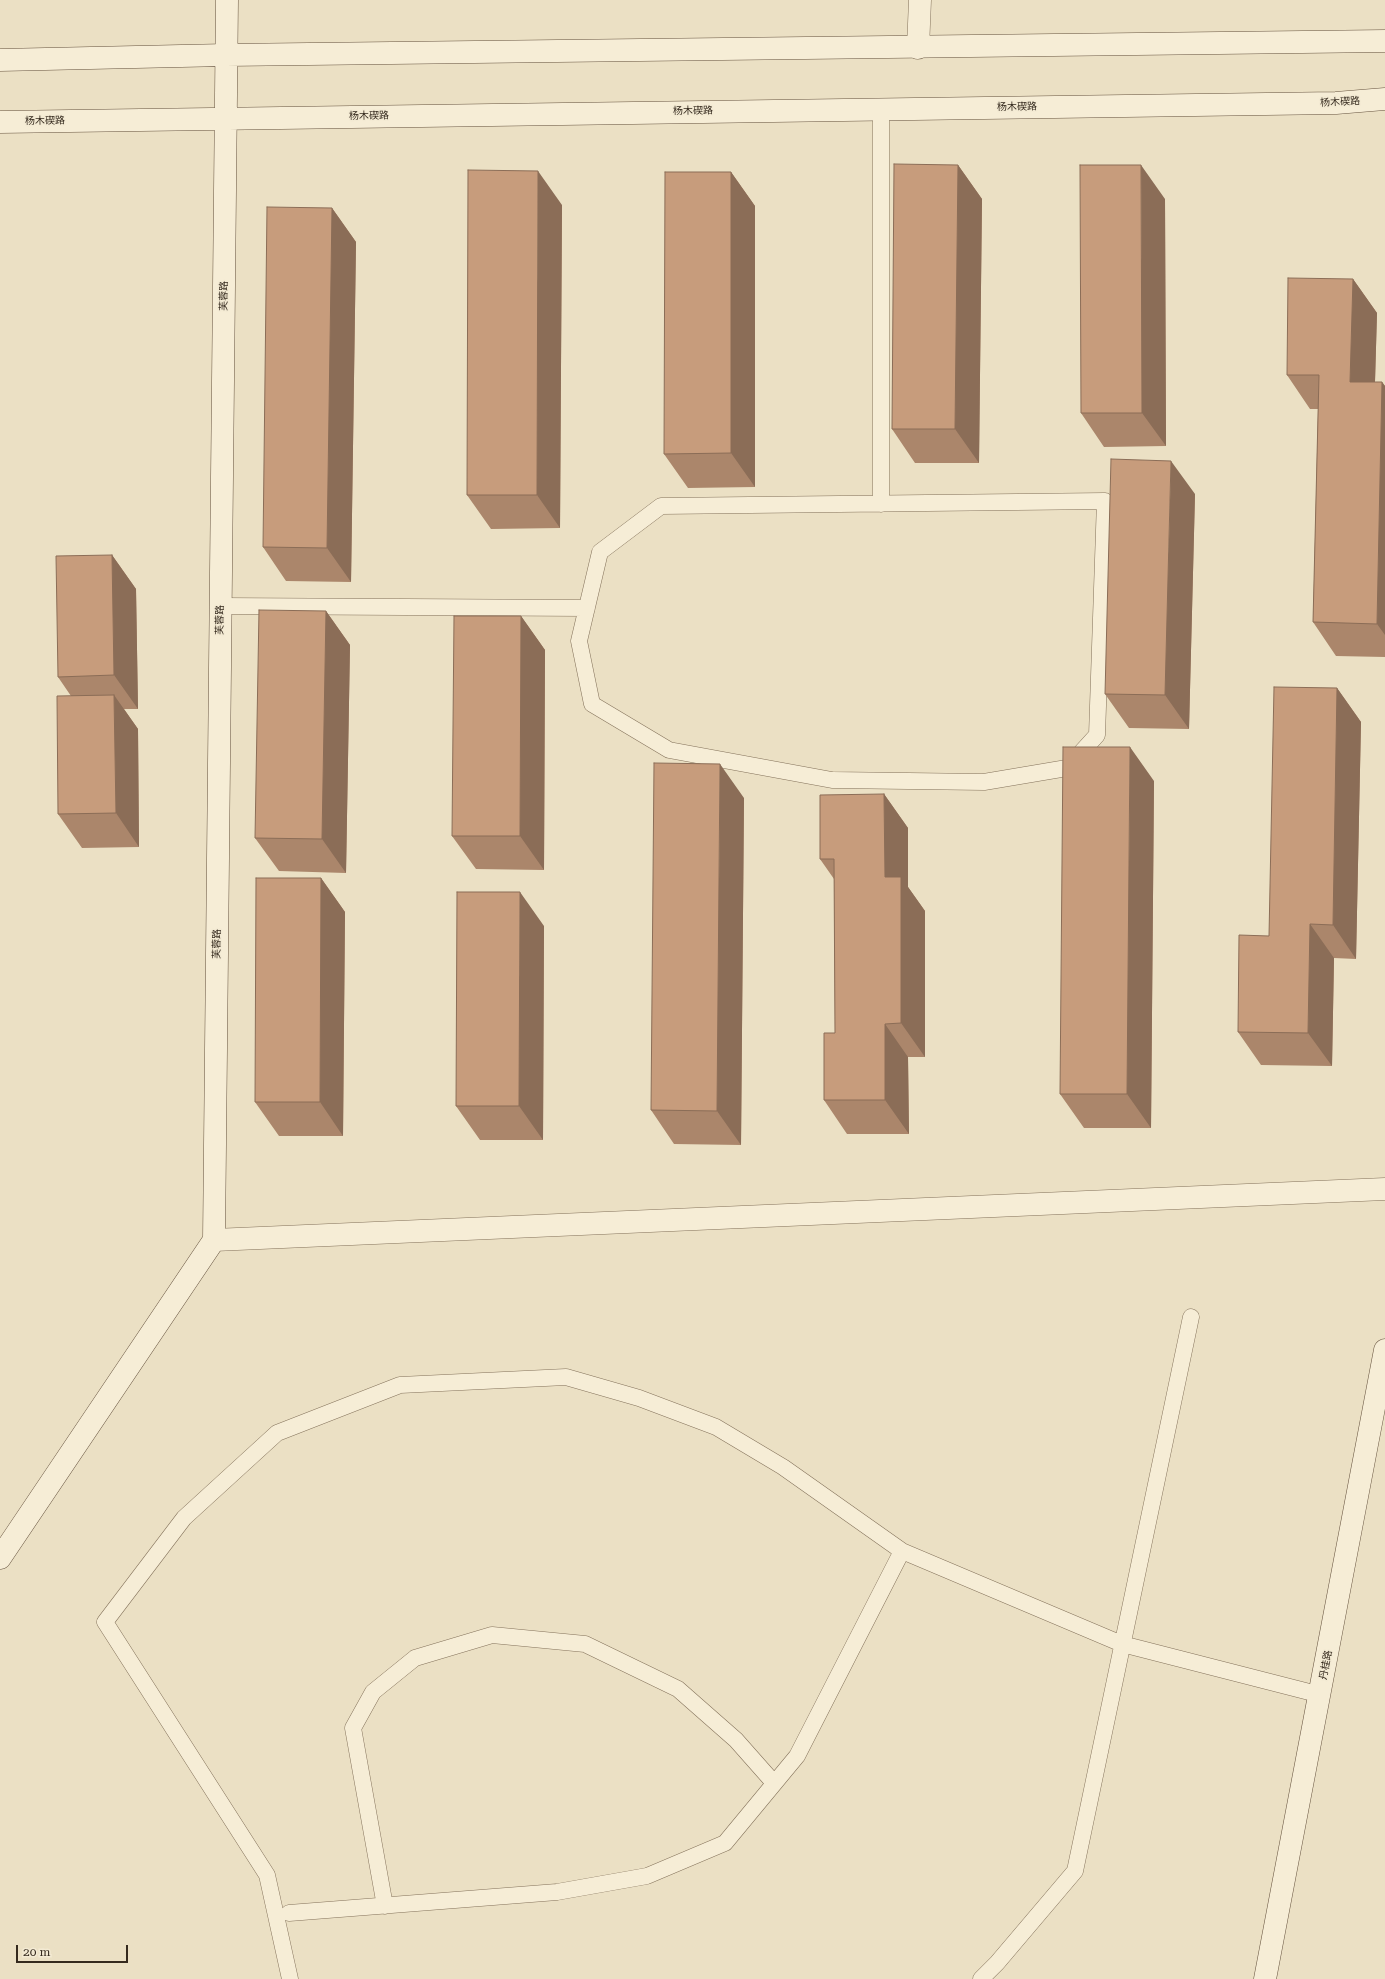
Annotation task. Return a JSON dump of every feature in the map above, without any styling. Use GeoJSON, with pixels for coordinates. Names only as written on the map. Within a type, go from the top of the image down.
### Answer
{"type":"FeatureCollection","features":[{"type":"Feature","properties":{"kind":"street","name":"芙蓉路"},"geometry":{"type":"LineString","coordinates":[[214,1240],[227,0]]}},
{"type":"Feature","properties":{"kind":"street"},"geometry":{"type":"LineString","coordinates":[[918,48],[920,0]]}},
{"type":"Feature","properties":{"kind":"street"},"geometry":{"type":"LineString","coordinates":[[0,60],[226,55],[918,48],[1385,41]]}},
{"type":"Feature","properties":{"kind":"street","name":"杨木碶路"},"geometry":{"type":"LineString","coordinates":[[0,122],[1336,103],[1385,99]]}},
{"type":"Feature","properties":{"kind":"street"},"geometry":{"type":"LineString","coordinates":[[0,1558],[214,1240],[1385,1189]]}},
{"type":"Feature","properties":{"kind":"street","name":"丹桂路"},"geometry":{"type":"LineString","coordinates":[[1265,1979],[1321,1694],[1385,1350]]}},
{"type":"Feature","properties":{"kind":"lane"},"geometry":{"type":"LineString","coordinates":[[881,109],[881,504]]}},
{"type":"Feature","properties":{"kind":"lane"},"geometry":{"type":"LineString","coordinates":[[1105,501],[1097,735],[1067,768],[984,782],[832,780],[669,750],[592,704],[579,641],[600,552],[661,506],[881,504],[1105,501]]}},
{"type":"Feature","properties":{"kind":"lane"},"geometry":{"type":"LineString","coordinates":[[220,606],[587,608]]}},
{"type":"Feature","properties":{"kind":"lane"},"geometry":{"type":"LineString","coordinates":[[981,1979],[997,1963],[1074,1871],[1191,1317]]}},
{"type":"Feature","properties":{"kind":"lane"},"geometry":{"type":"LineString","coordinates":[[290,1979],[266,1875],[105,1622],[184,1518],[276,1433],[400,1385],[566,1378],[639,1398],[716,1427],[783,1467],[902,1551],[1122,1644],[1321,1694]]}},
{"type":"Feature","properties":{"kind":"lane"},"geometry":{"type":"LineString","coordinates":[[290,1913],[557,1892],[647,1876],[724,1842],[797,1756],[902,1551]]}},
{"type":"Feature","properties":{"kind":"lane"},"geometry":{"type":"LineString","coordinates":[[386,1906],[353,1728],[373,1692],[415,1658],[492,1635],[585,1644],[678,1689],[736,1740],[774,1783]]}},
{"type":"Feature","properties":{"kind":"building"},"geometry":{"type":"Polygon","coordinates":[[[894,164],[958,165],[955,429],[892,429],[894,164]]]}},
{"type":"Feature","properties":{"kind":"building"},"geometry":{"type":"Polygon","coordinates":[[[1080,165],[1141,165],[1142,413],[1081,413],[1080,165]]]}},
{"type":"Feature","properties":{"kind":"building"},"geometry":{"type":"Polygon","coordinates":[[[468,170],[538,171],[537,495],[467,495],[468,170]]]}},
{"type":"Feature","properties":{"kind":"building"},"geometry":{"type":"Polygon","coordinates":[[[665,172],[731,172],[731,453],[664,454],[665,172]]]}},
{"type":"Feature","properties":{"kind":"building"},"geometry":{"type":"Polygon","coordinates":[[[267,207],[332,208],[327,548],[263,547],[267,207]]]}},
{"type":"Feature","properties":{"kind":"building"},"geometry":{"type":"Polygon","coordinates":[[[1288,278],[1353,279],[1350,382],[1382,382],[1377,624],[1313,622],[1319,375],[1287,375],[1288,278]]]}},
{"type":"Feature","properties":{"kind":"building"},"geometry":{"type":"Polygon","coordinates":[[[1111,459],[1171,461],[1165,695],[1105,694],[1111,459]]]}},
{"type":"Feature","properties":{"kind":"building"},"geometry":{"type":"Polygon","coordinates":[[[112,555],[114,675],[58,677],[56,556],[112,555]]]}},
{"type":"Feature","properties":{"kind":"building"},"geometry":{"type":"Polygon","coordinates":[[[259,610],[326,611],[322,839],[255,838],[259,610]]]}},
{"type":"Feature","properties":{"kind":"building"},"geometry":{"type":"Polygon","coordinates":[[[454,616],[521,616],[520,836],[452,836],[454,616]]]}},
{"type":"Feature","properties":{"kind":"building"},"geometry":{"type":"Polygon","coordinates":[[[1274,687],[1337,688],[1333,925],[1310,924],[1308,1033],[1238,1032],[1239,935],[1269,936],[1274,687]]]}},
{"type":"Feature","properties":{"kind":"building"},"geometry":{"type":"Polygon","coordinates":[[[114,695],[116,813],[58,814],[57,696],[114,695]]]}},
{"type":"Feature","properties":{"kind":"building"},"geometry":{"type":"Polygon","coordinates":[[[1063,747],[1130,747],[1127,1094],[1060,1094],[1063,747]]]}},
{"type":"Feature","properties":{"kind":"building"},"geometry":{"type":"Polygon","coordinates":[[[654,763],[720,764],[717,1111],[651,1110],[654,763]]]}},
{"type":"Feature","properties":{"kind":"building"},"geometry":{"type":"Polygon","coordinates":[[[884,794],[885,877],[901,877],[901,1023],[885,1024],[885,1100],[824,1100],[824,1033],[835,1033],[834,859],[820,859],[820,795],[884,794]]]}},
{"type":"Feature","properties":{"kind":"building"},"geometry":{"type":"Polygon","coordinates":[[[256,878],[321,878],[320,1102],[255,1102],[256,878]]]}},
{"type":"Feature","properties":{"kind":"building"},"geometry":{"type":"Polygon","coordinates":[[[457,892],[520,892],[519,1106],[456,1106],[457,892]]]}}]}
